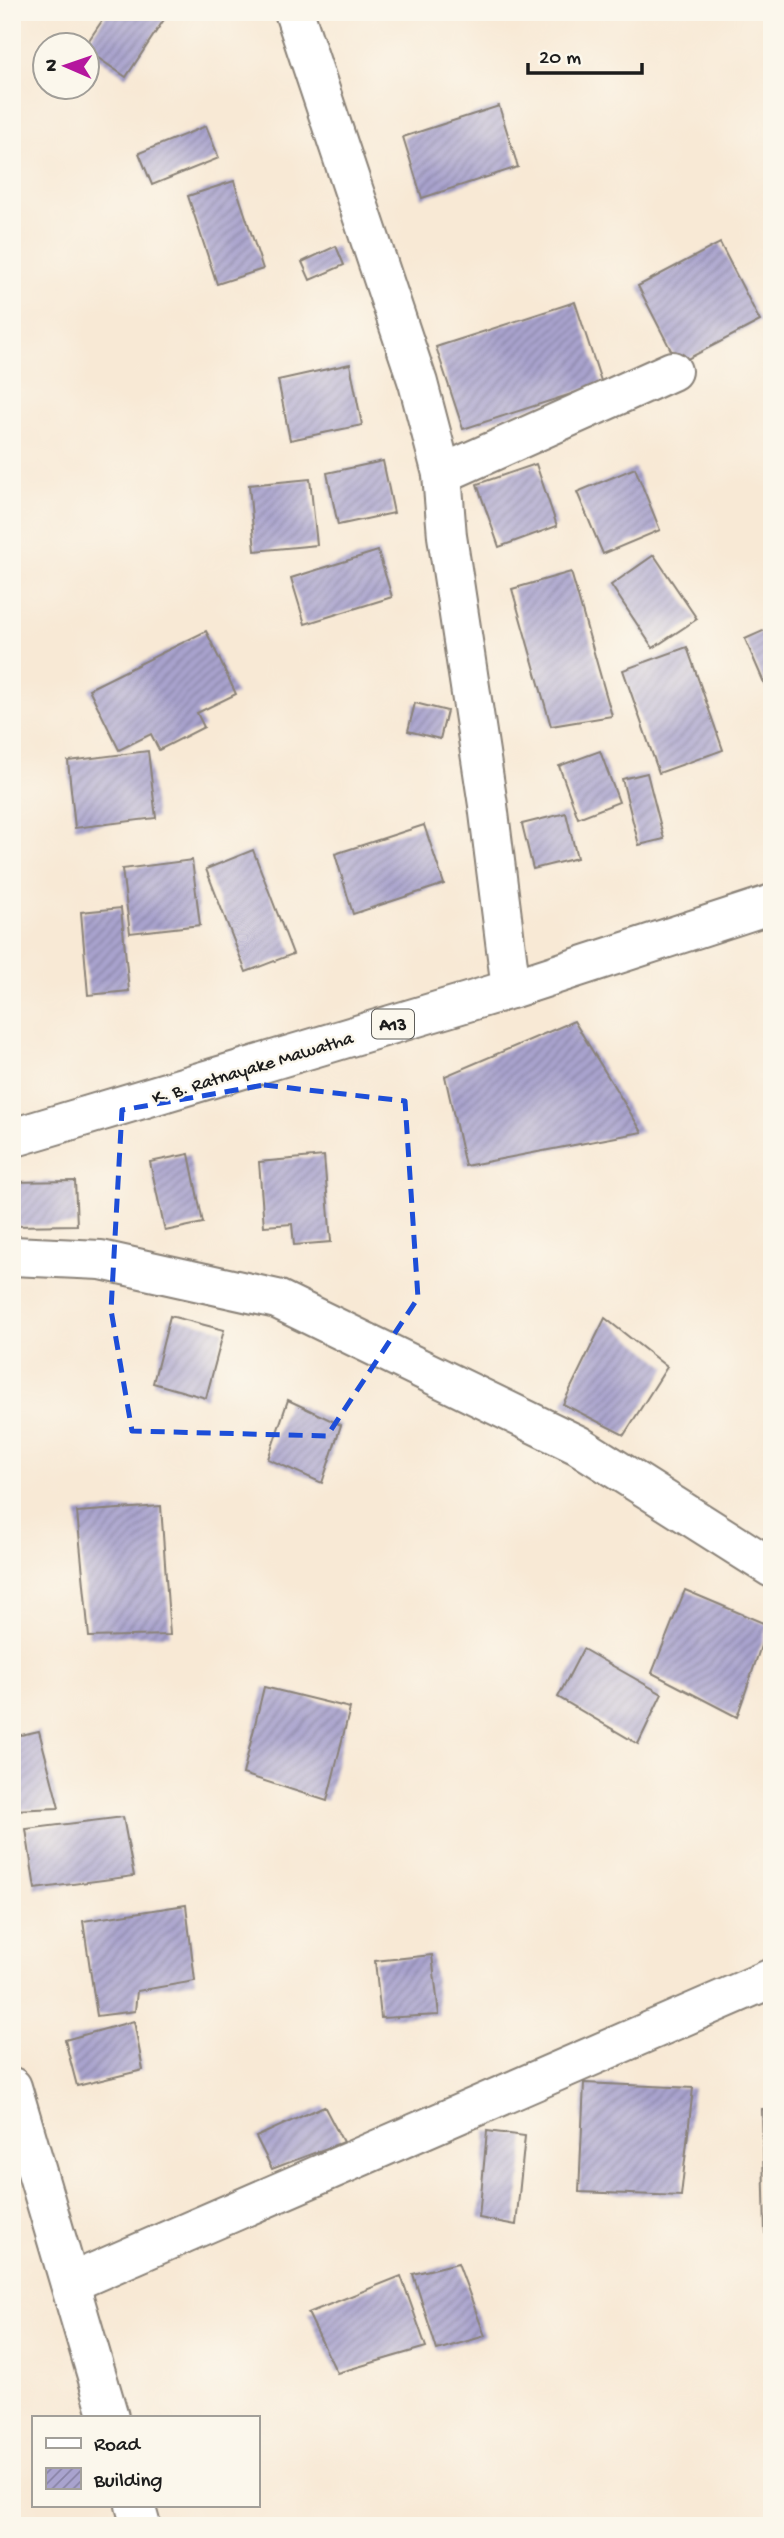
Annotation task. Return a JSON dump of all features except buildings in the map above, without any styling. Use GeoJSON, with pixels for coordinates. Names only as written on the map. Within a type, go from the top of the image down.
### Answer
{"type":"FeatureCollection","features":[{"type":"Feature","properties":{"kind":"main road"},"geometry":{"type":"LineString","coordinates":[[294,12],[418,383],[442,474],[447,536],[488,805],[511,989]]}},
{"type":"Feature","properties":{"kind":"main road"},"geometry":{"type":"LineString","coordinates":[[442,474],[672,371]]}},
{"type":"Feature","properties":{"kind":"main road","name":"K. B. Ratnayake Mawatha"},"geometry":{"type":"LineString","coordinates":[[12,1138],[511,989],[772,904]]}},
{"type":"Feature","properties":{"kind":"main road"},"geometry":{"type":"LineString","coordinates":[[12,1256],[102,1260],[277,1298],[579,1445],[772,1568]]}},
{"type":"Feature","properties":{"kind":"main road"},"geometry":{"type":"LineString","coordinates":[[69,2283],[772,1978]]}},
{"type":"Feature","properties":{"kind":"main road"},"geometry":{"type":"LineString","coordinates":[[12,2087],[109,2416]]}},
{"type":"Feature","properties":{"kind":"main road"},"geometry":{"type":"LineString","coordinates":[[135,2506],[141,2526]]}},
{"type":"Feature","properties":{"kind":"highlighted area"},"geometry":{"type":"Polygon","coordinates":[[[264,1085],[405,1101],[418,1298],[327,1436],[132,1431],[111,1310],[122,1110],[264,1085]]]}}]}
